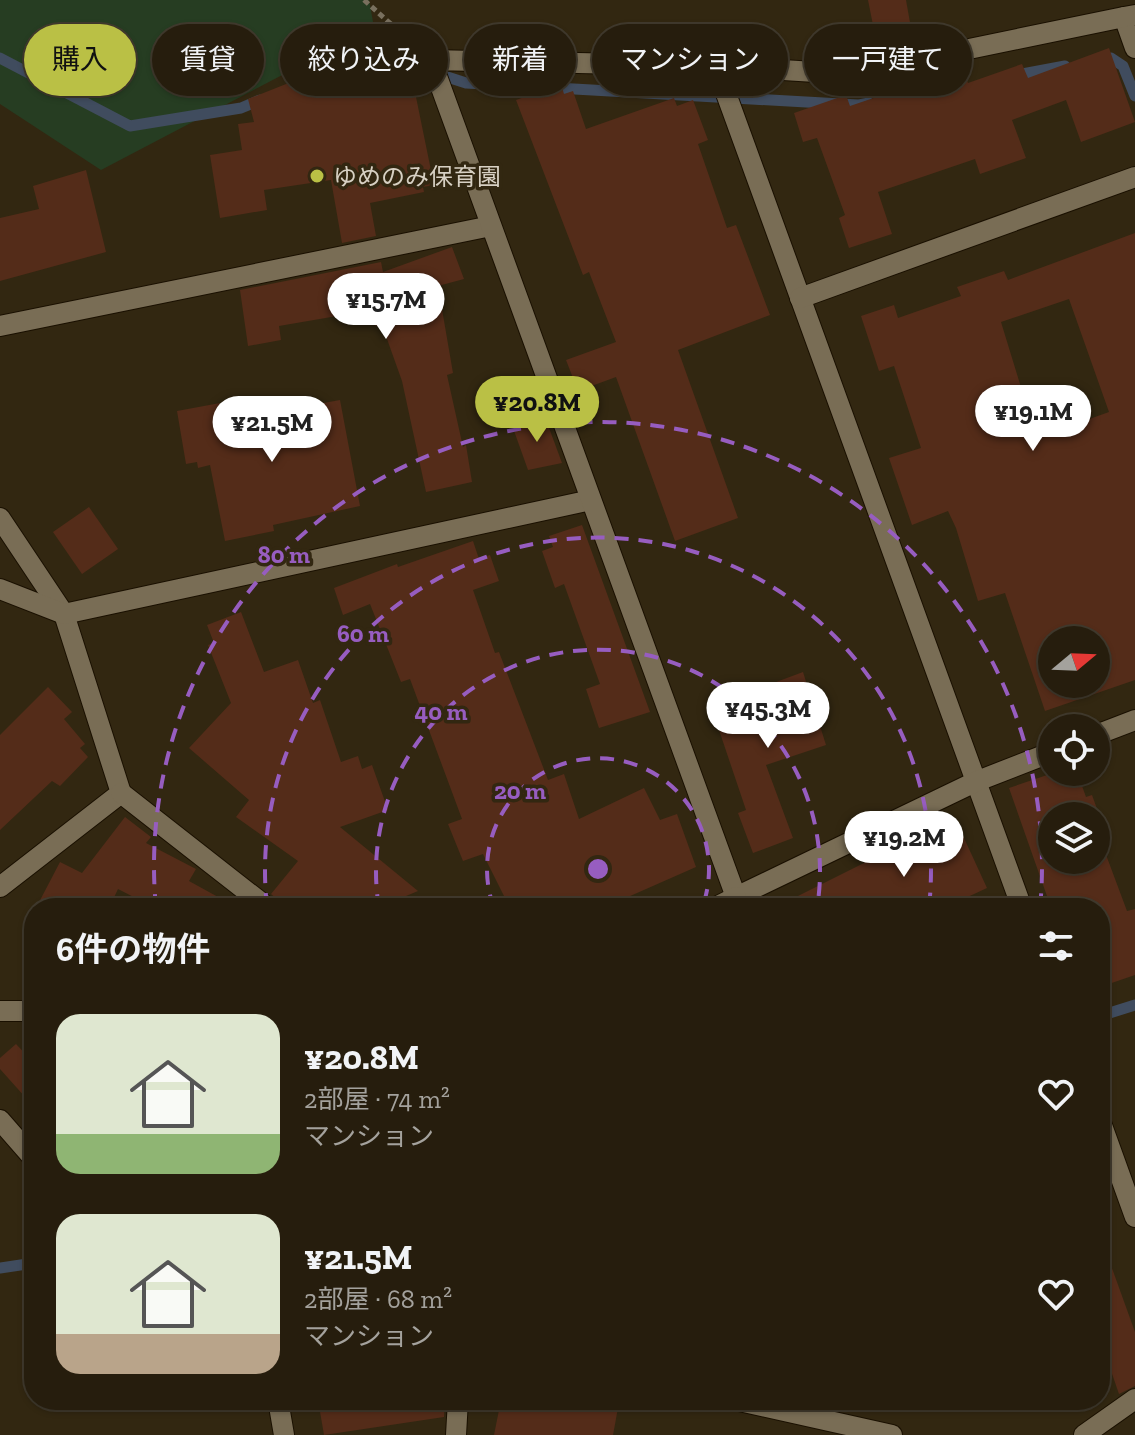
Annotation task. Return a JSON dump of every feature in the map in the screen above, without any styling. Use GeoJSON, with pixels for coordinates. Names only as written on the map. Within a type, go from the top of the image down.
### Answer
{"type":"FeatureCollection","features":[{"type":"Feature","properties":{"kind":"street"},"geometry":{"type":"LineString","coordinates":[[788,70],[848,74],[1129,16],[1135,48]]}},
{"type":"Feature","properties":{"kind":"street"},"geometry":{"type":"LineString","coordinates":[[448,60],[592,63]]}},
{"type":"Feature","properties":{"kind":"street"},"geometry":{"type":"LineString","coordinates":[[445,96],[736,897],[975,782],[1038,757]]}},
{"type":"Feature","properties":{"kind":"street"},"geometry":{"type":"LineString","coordinates":[[727,96],[1018,898]]}},
{"type":"Feature","properties":{"kind":"street"},"geometry":{"type":"LineString","coordinates":[[800,298],[1135,177]]}},
{"type":"Feature","properties":{"kind":"street"},"geometry":{"type":"LineString","coordinates":[[0,326],[491,226]]}},
{"type":"Feature","properties":{"kind":"street"},"geometry":{"type":"LineString","coordinates":[[0,589],[64,614],[591,500]]}},
{"type":"Feature","properties":{"kind":"street"},"geometry":{"type":"LineString","coordinates":[[0,518],[64,614],[121,793],[255,898]]}},
{"type":"Feature","properties":{"kind":"street"},"geometry":{"type":"LineString","coordinates":[[1110,730],[1135,720]]}},
{"type":"Feature","properties":{"kind":"street"},"geometry":{"type":"LineString","coordinates":[[0,887],[121,793]]}},
{"type":"Feature","properties":{"kind":"street"},"geometry":{"type":"LineString","coordinates":[[0,1011],[24,1011]]}},
{"type":"Feature","properties":{"kind":"street"},"geometry":{"type":"LineString","coordinates":[[0,1120],[24,1148]]}},
{"type":"Feature","properties":{"kind":"street"},"geometry":{"type":"LineString","coordinates":[[1110,1148],[1135,1217]]}},
{"type":"Feature","properties":{"kind":"street"},"geometry":{"type":"LineString","coordinates":[[1084,1435],[1135,1399]]}},
{"type":"Feature","properties":{"kind":"street"},"geometry":{"type":"LineString","coordinates":[[280,1410],[284,1435]]}},
{"type":"Feature","properties":{"kind":"street"},"geometry":{"type":"LineString","coordinates":[[456,1435],[457,1410]]}},
{"type":"Feature","properties":{"kind":"street"},"geometry":{"type":"LineString","coordinates":[[770,1410],[832,1428],[892,1435]]}},
{"type":"Feature","properties":{"kind":"path"},"geometry":{"type":"LineString","coordinates":[[364,0],[391,24]]}},
{"type":"Feature","properties":{"kind":"green space"},"geometry":{"type":"Polygon","coordinates":[[[0,0],[369,0],[373,24],[280,24],[280,76],[264,85],[264,24],[152,24],[152,96],[242,96],[101,170],[0,104],[0,0]]]}},
{"type":"Feature","properties":{"kind":"building"},"geometry":{"type":"Polygon","coordinates":[[[868,0],[906,0],[910,24],[873,24],[868,0]]]}},
{"type":"Feature","properties":{"kind":"building"},"geometry":{"type":"Polygon","coordinates":[[[1109,48],[1135,122],[1081,142],[1066,100],[1012,120],[1026,158],[980,174],[975,159],[878,192],[892,234],[849,248],[839,218],[845,215],[817,138],[803,142],[794,113],[843,96],[846,96],[850,106],[880,96],[972,96],[972,82],[1022,64],[1028,78],[1109,48]]]}},
{"type":"Feature","properties":{"kind":"building"},"geometry":{"type":"Polygon","coordinates":[[[280,86],[280,96],[416,96],[434,185],[423,187],[424,192],[370,203],[376,236],[342,243],[331,180],[264,190],[267,210],[220,218],[210,155],[242,150],[238,124],[254,122],[248,99],[264,96],[264,93],[280,86]]]}},
{"type":"Feature","properties":{"kind":"building"},"geometry":{"type":"Polygon","coordinates":[[[527,96],[575,96],[586,129],[674,98],[677,106],[693,100],[708,140],[698,144],[727,228],[736,225],[770,315],[678,350],[738,518],[675,541],[616,377],[578,391],[566,360],[616,342],[589,272],[583,275],[516,100],[527,96]]]}},
{"type":"Feature","properties":{"kind":"building"},"geometry":{"type":"Polygon","coordinates":[[[86,170],[106,252],[0,281],[0,218],[39,209],[33,186],[86,170]]]}},
{"type":"Feature","properties":{"kind":"building"},"geometry":{"type":"Polygon","coordinates":[[[1135,233],[1135,680],[1110,689],[1110,626],[1038,626],[1038,690],[1005,593],[978,601],[948,511],[912,525],[889,458],[921,448],[894,366],[879,371],[861,316],[894,305],[898,318],[961,296],[957,287],[1004,271],[1008,280],[1135,233]],[[1069,299],[1001,322],[1039,437],[1109,412],[1069,299]]]}},
{"type":"Feature","properties":{"kind":"building"},"geometry":{"type":"Polygon","coordinates":[[[452,247],[464,279],[438,286],[453,373],[447,375],[463,447],[466,445],[472,482],[426,492],[402,381],[382,325],[375,326],[372,310],[279,326],[281,340],[248,346],[240,290],[381,262],[383,272],[452,247]]]}},
{"type":"Feature","properties":{"kind":"building"},"geometry":{"type":"Polygon","coordinates":[[[340,400],[360,506],[273,525],[274,531],[225,541],[210,465],[198,468],[197,462],[186,464],[177,411],[220,403],[223,421],[340,400]]]}},
{"type":"Feature","properties":{"kind":"building"},"geometry":{"type":"Polygon","coordinates":[[[545,417],[562,463],[528,470],[513,428],[545,417]]]}},
{"type":"Feature","properties":{"kind":"building"},"geometry":{"type":"Polygon","coordinates":[[[89,507],[118,549],[82,574],[53,532],[89,507]]]}},
{"type":"Feature","properties":{"kind":"building"},"geometry":{"type":"Polygon","coordinates":[[[582,525],[650,712],[599,728],[586,689],[600,684],[564,584],[555,588],[542,551],[553,547],[549,536],[582,525]]]}},
{"type":"Feature","properties":{"kind":"building"},"geometry":{"type":"Polygon","coordinates":[[[473,541],[479,559],[490,555],[499,581],[473,590],[495,653],[499,652],[548,780],[564,774],[579,819],[644,788],[660,820],[677,814],[696,867],[626,898],[505,898],[483,854],[463,861],[448,824],[462,819],[410,679],[401,682],[370,604],[343,615],[334,588],[397,564],[398,567],[473,541]]]}},
{"type":"Feature","properties":{"kind":"building"},"geometry":{"type":"Polygon","coordinates":[[[241,612],[264,672],[298,660],[313,703],[320,700],[341,762],[358,756],[362,769],[372,765],[388,810],[340,827],[418,891],[401,898],[276,898],[271,894],[298,861],[236,817],[249,800],[189,748],[231,703],[208,645],[214,643],[207,625],[241,612]]]}},
{"type":"Feature","properties":{"kind":"building"},"geometry":{"type":"Polygon","coordinates":[[[803,672],[826,745],[766,765],[793,838],[753,853],[738,813],[746,810],[719,730],[728,727],[719,703],[803,672]]]}},
{"type":"Feature","properties":{"kind":"building"},"geometry":{"type":"Polygon","coordinates":[[[48,687],[72,712],[64,719],[85,744],[80,748],[88,757],[60,786],[52,781],[0,830],[0,735],[48,687]]]}},
{"type":"Feature","properties":{"kind":"building"},"geometry":{"type":"Polygon","coordinates":[[[1041,698],[1083,698],[1045,711],[1041,698]]]}},
{"type":"Feature","properties":{"kind":"building"},"geometry":{"type":"Polygon","coordinates":[[[1038,778],[1038,786],[1082,786],[1086,797],[1092,795],[1095,802],[1038,802],[1038,871],[1009,788],[1038,778]]]}},
{"type":"Feature","properties":{"kind":"building"},"geometry":{"type":"Polygon","coordinates":[[[125,817],[151,837],[146,843],[196,869],[189,881],[220,898],[136,898],[118,889],[114,898],[41,898],[60,862],[82,873],[125,817]]]}},
{"type":"Feature","properties":{"kind":"building"},"geometry":{"type":"Polygon","coordinates":[[[958,825],[987,888],[966,898],[794,898],[878,856],[879,860],[958,825]]]}},
{"type":"Feature","properties":{"kind":"building"},"geometry":{"type":"Polygon","coordinates":[[[1110,865],[1127,911],[1135,909],[1135,975],[1110,984],[1110,898],[1048,898],[1039,874],[1110,874],[1110,865]]]}},
{"type":"Feature","properties":{"kind":"building"},"geometry":{"type":"Polygon","coordinates":[[[16,1044],[24,1052],[24,1096],[0,1069],[0,1058],[16,1044]]]}},
{"type":"Feature","properties":{"kind":"building"},"geometry":{"type":"Polygon","coordinates":[[[1110,1263],[1135,1332],[1135,1386],[1119,1394],[1110,1368],[1110,1263]]]}},
{"type":"Feature","properties":{"kind":"building"},"geometry":{"type":"Polygon","coordinates":[[[320,1410],[444,1410],[444,1417],[324,1435],[320,1410]]]}},
{"type":"Feature","properties":{"kind":"building"},"geometry":{"type":"Polygon","coordinates":[[[499,1410],[618,1410],[613,1435],[494,1435],[499,1410]]]}},
{"type":"Feature","properties":{"kind":"waterway"},"geometry":{"type":"LineString","coordinates":[[0,58],[130,126],[241,108],[260,100]]}},
{"type":"Feature","properties":{"kind":"waterway"},"geometry":{"type":"LineString","coordinates":[[1102,60],[1111,58],[1123,66],[1135,96]]}},
{"type":"Feature","properties":{"kind":"waterway"},"geometry":{"type":"LineString","coordinates":[[1011,76],[1065,66]]}},
{"type":"Feature","properties":{"kind":"waterway"},"geometry":{"type":"LineString","coordinates":[[448,77],[466,83],[859,105],[869,103]]}},
{"type":"Feature","properties":{"kind":"waterway"},"geometry":{"type":"LineString","coordinates":[[1110,1013],[1135,1005]]}},
{"type":"Feature","properties":{"kind":"waterway"},"geometry":{"type":"LineString","coordinates":[[0,1268],[24,1264]]}},
{"type":"Feature","properties":{"kind":"place","name":"ゆめのみ保育園"},"geometry":{"type":"Point","coordinates":[317,176]}}]}
